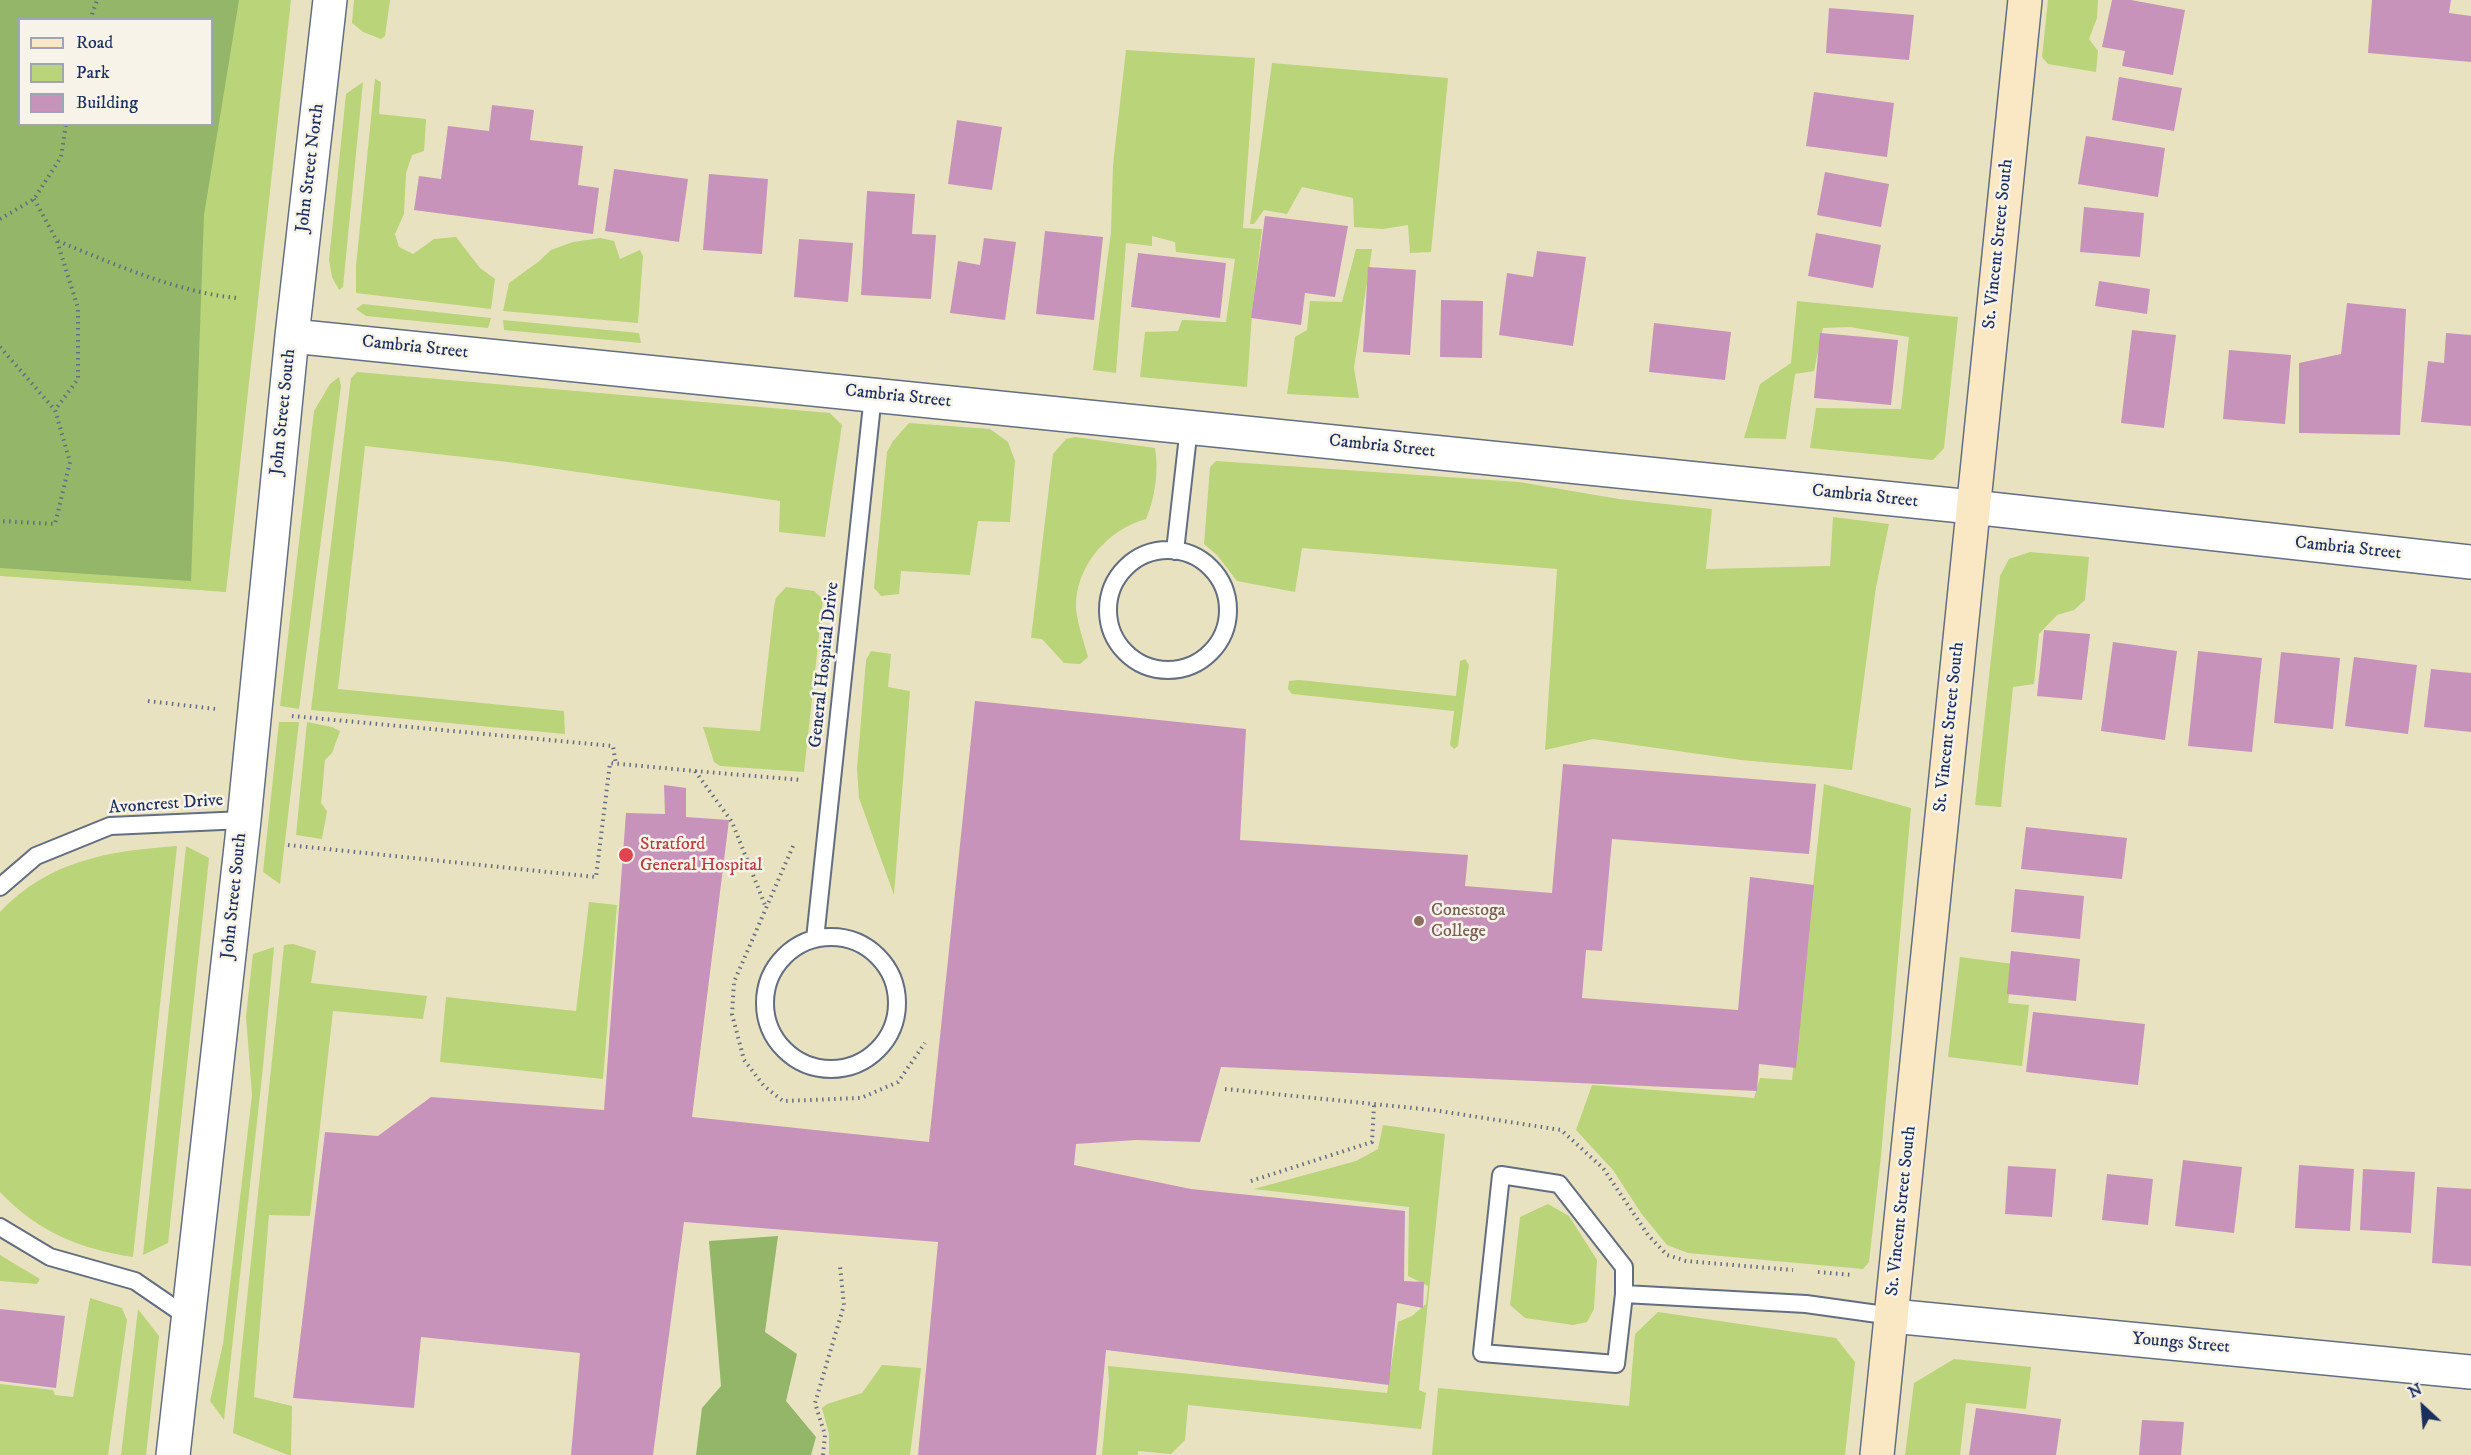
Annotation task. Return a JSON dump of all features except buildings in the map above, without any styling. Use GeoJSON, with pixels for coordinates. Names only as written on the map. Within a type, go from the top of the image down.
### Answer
{"type":"FeatureCollection","features":[{"type":"Feature","properties":{"kind":"street","name":"John Street North"},"geometry":{"type":"LineString","coordinates":[[292,336],[330,0]]}},
{"type":"Feature","properties":{"kind":"street","name":"St. Vincent Street South"},"geometry":{"type":"LineString","coordinates":[[1877,1455],[2025,0]]}},
{"type":"Feature","properties":{"kind":"street","name":"Cambria Street"},"geometry":{"type":"LineString","coordinates":[[292,336],[1972,507],[2471,562]]}},
{"type":"Feature","properties":{"kind":"street","name":"John Street South"},"geometry":{"type":"LineString","coordinates":[[173,1455],[244,820],[292,336]]}},
{"type":"Feature","properties":{"kind":"street","name":"Youngs Street"},"geometry":{"type":"LineString","coordinates":[[1892,1316],[2471,1372]]}},
{"type":"Feature","properties":{"kind":"lane","name":"General Hospital Drive"},"geometry":{"type":"LineString","coordinates":[[815,939],[873,395]]}},
{"type":"Feature","properties":{"kind":"lane"},"geometry":{"type":"LineString","coordinates":[[1175,551],[1189,427]]}},
{"type":"Feature","properties":{"kind":"lane"},"geometry":{"type":"LineString","coordinates":[[1167,550],[1175,551],[1188,553],[1205,562],[1220,577],[1229,606],[1227,627],[1218,645],[1194,666],[1174,671],[1158,670],[1138,663],[1116,642],[1108,622],[1109,599],[1116,580],[1128,565],[1146,554],[1167,550]]}},
{"type":"Feature","properties":{"kind":"lane","name":"Avoncrest Drive"},"geometry":{"type":"LineString","coordinates":[[0,887],[36,856],[110,826],[244,820]]}},
{"type":"Feature","properties":{"kind":"lane"},"geometry":{"type":"LineString","coordinates":[[830,937],[853,940],[873,952],[889,969],[898,999],[895,1022],[885,1043],[859,1064],[837,1070],[819,1070],[798,1061],[774,1038],[766,1017],[766,993],[773,971],[786,955],[815,939],[830,937]]}},
{"type":"Feature","properties":{"kind":"lane"},"geometry":{"type":"LineString","coordinates":[[1501,1174],[1559,1184],[1624,1267],[1624,1294],[1616,1364],[1482,1353],[1501,1174]]}},
{"type":"Feature","properties":{"kind":"lane"},"geometry":{"type":"LineString","coordinates":[[0,1227],[50,1257],[135,1281],[189,1318]]}},
{"type":"Feature","properties":{"kind":"lane"},"geometry":{"type":"LineString","coordinates":[[1624,1294],[1806,1305],[1892,1316]]}},
{"type":"Feature","properties":{"kind":"path"},"geometry":{"type":"LineString","coordinates":[[91,18],[98,0]]}},
{"type":"Feature","properties":{"kind":"path"},"geometry":{"type":"LineString","coordinates":[[0,219],[34,199],[61,157],[66,126]]}},
{"type":"Feature","properties":{"kind":"path"},"geometry":{"type":"LineString","coordinates":[[34,199],[57,241],[78,308],[78,379],[55,410]]}},
{"type":"Feature","properties":{"kind":"path"},"geometry":{"type":"LineString","coordinates":[[57,241],[133,272],[201,294],[236,298]]}},
{"type":"Feature","properties":{"kind":"path"},"geometry":{"type":"LineString","coordinates":[[0,347],[55,410],[70,462],[55,524],[0,521]]}},
{"type":"Feature","properties":{"kind":"path"},"geometry":{"type":"LineString","coordinates":[[148,701],[253,714],[613,746],[616,765]]}},
{"type":"Feature","properties":{"kind":"path"},"geometry":{"type":"LineString","coordinates":[[288,845],[596,877],[610,763],[810,781]]}},
{"type":"Feature","properties":{"kind":"path"},"geometry":{"type":"LineString","coordinates":[[695,771],[732,822],[765,906]]}},
{"type":"Feature","properties":{"kind":"path"},"geometry":{"type":"LineString","coordinates":[[1251,1182],[1372,1142],[1374,1104]]}},
{"type":"Feature","properties":{"kind":"path"},"geometry":{"type":"LineString","coordinates":[[823,1455],[825,1436],[815,1403],[844,1305],[840,1266]]}},
{"type":"Feature","properties":{"kind":"green space"},"geometry":{"type":"Polygon","coordinates":[[[0,0],[291,0],[226,592],[0,576],[0,0]]]}},
{"type":"Feature","properties":{"kind":"green space"},"geometry":{"type":"Polygon","coordinates":[[[0,0],[239,0],[204,215],[191,581],[0,568],[0,0]]]}},
{"type":"Feature","properties":{"kind":"green space"},"geometry":{"type":"Polygon","coordinates":[[[354,0],[390,0],[385,36],[381,39],[363,32],[352,23],[354,0]]]}},
{"type":"Feature","properties":{"kind":"green space"},"geometry":{"type":"Polygon","coordinates":[[[2048,0],[2098,0],[2097,18],[2089,39],[2098,51],[2096,72],[2048,64],[2042,57],[2048,0]]]}},
{"type":"Feature","properties":{"kind":"green space"},"geometry":{"type":"Polygon","coordinates":[[[1126,50],[1255,58],[1243,228],[1262,229],[1252,313],[1247,387],[1140,377],[1145,332],[1178,331],[1182,320],[1226,322],[1235,259],[1176,252],[1175,242],[1152,236],[1152,246],[1126,243],[1116,373],[1093,370],[1111,232],[1113,165],[1126,50]]]}},
{"type":"Feature","properties":{"kind":"green space"},"geometry":{"type":"Polygon","coordinates":[[[1272,63],[1448,78],[1431,252],[1410,253],[1408,225],[1383,229],[1354,227],[1353,198],[1302,187],[1287,214],[1264,210],[1254,224],[1250,224],[1272,63]]]}},
{"type":"Feature","properties":{"kind":"green space"},"geometry":{"type":"Polygon","coordinates":[[[375,79],[381,82],[379,114],[426,119],[424,151],[412,155],[406,173],[404,214],[395,234],[399,247],[413,254],[434,239],[456,237],[480,268],[495,279],[491,309],[356,293],[356,266],[375,79]]]}},
{"type":"Feature","properties":{"kind":"green space"},"geometry":{"type":"Polygon","coordinates":[[[363,82],[343,287],[339,290],[332,277],[329,260],[346,94],[363,82]]]}},
{"type":"Feature","properties":{"kind":"green space"},"geometry":{"type":"Polygon","coordinates":[[[600,238],[614,241],[620,259],[640,250],[643,256],[638,323],[503,311],[509,283],[551,250],[573,242],[600,238]]]}},
{"type":"Feature","properties":{"kind":"green space"},"geometry":{"type":"Polygon","coordinates":[[[1356,249],[1372,249],[1354,368],[1359,398],[1287,394],[1295,337],[1307,330],[1310,301],[1342,302],[1356,249]]]}},
{"type":"Feature","properties":{"kind":"green space"},"geometry":{"type":"Polygon","coordinates":[[[1797,301],[1958,317],[1944,448],[1933,460],[1810,448],[1816,408],[1901,409],[1909,337],[1850,327],[1823,328],[1814,371],[1795,374],[1786,439],[1744,438],[1760,384],[1791,363],[1797,301]]]}},
{"type":"Feature","properties":{"kind":"green space"},"geometry":{"type":"Polygon","coordinates":[[[363,304],[491,318],[488,328],[366,316],[356,309],[363,304]]]}},
{"type":"Feature","properties":{"kind":"green space"},"geometry":{"type":"Polygon","coordinates":[[[503,320],[639,333],[641,343],[504,330],[503,320]]]}},
{"type":"Feature","properties":{"kind":"green space"},"geometry":{"type":"Polygon","coordinates":[[[357,372],[830,413],[842,425],[825,537],[779,532],[780,501],[508,462],[365,446],[338,689],[564,711],[565,734],[311,710],[351,378],[357,372]]]}},
{"type":"Feature","properties":{"kind":"green space"},"geometry":{"type":"Polygon","coordinates":[[[339,377],[341,386],[299,709],[280,706],[314,411],[330,384],[339,377]]]}},
{"type":"Feature","properties":{"kind":"green space"},"geometry":{"type":"Polygon","coordinates":[[[909,423],[990,429],[1008,442],[1015,461],[1010,522],[978,521],[970,575],[901,571],[899,594],[881,596],[874,588],[887,452],[893,441],[909,423]]]}},
{"type":"Feature","properties":{"kind":"green space"},"geometry":{"type":"Polygon","coordinates":[[[1075,437],[1155,448],[1157,466],[1154,494],[1146,519],[1119,531],[1107,541],[1096,552],[1081,578],[1076,607],[1088,657],[1080,664],[1064,663],[1042,639],[1031,638],[1053,454],[1066,439],[1075,437]]]}},
{"type":"Feature","properties":{"kind":"green space"},"geometry":{"type":"Polygon","coordinates":[[[1216,461],[1519,482],[1619,499],[1712,509],[1706,569],[1830,566],[1833,517],[1889,524],[1876,587],[1852,770],[1741,760],[1593,739],[1545,750],[1557,569],[1302,548],[1295,592],[1237,581],[1217,555],[1204,544],[1210,467],[1216,461]]]}},
{"type":"Feature","properties":{"kind":"green space"},"geometry":{"type":"Polygon","coordinates":[[[2030,552],[2089,557],[2085,600],[2074,610],[2057,615],[2039,634],[2034,684],[2013,687],[2001,807],[1975,805],[2000,576],[2009,559],[2030,552]]]}},
{"type":"Feature","properties":{"kind":"green space"},"geometry":{"type":"Polygon","coordinates":[[[786,587],[814,591],[823,599],[804,772],[720,766],[714,762],[703,727],[760,731],[774,606],[776,598],[786,587]]]}},
{"type":"Feature","properties":{"kind":"green space"},"geometry":{"type":"Polygon","coordinates":[[[871,651],[891,654],[888,687],[910,691],[894,895],[859,798],[857,769],[866,660],[871,651]]]}},
{"type":"Feature","properties":{"kind":"green space"},"geometry":{"type":"Polygon","coordinates":[[[1465,659],[1469,665],[1458,746],[1454,749],[1450,745],[1454,711],[1292,694],[1288,689],[1289,681],[1299,680],[1456,696],[1460,661],[1465,659]]]}},
{"type":"Feature","properties":{"kind":"green space"},"geometry":{"type":"Polygon","coordinates":[[[279,722],[299,722],[280,884],[263,872],[279,722]]]}},
{"type":"Feature","properties":{"kind":"green space"},"geometry":{"type":"Polygon","coordinates":[[[307,722],[340,731],[332,753],[325,760],[321,803],[327,811],[322,839],[296,835],[307,722]]]}},
{"type":"Feature","properties":{"kind":"green space"},"geometry":{"type":"Polygon","coordinates":[[[1824,784],[1911,808],[1881,1156],[1869,1262],[1863,1269],[1688,1253],[1667,1245],[1641,1213],[1613,1170],[1576,1130],[1592,1085],[1754,1098],[1760,1078],[1792,1080],[1824,784]]]}},
{"type":"Feature","properties":{"kind":"green space"},"geometry":{"type":"Polygon","coordinates":[[[177,846],[133,1257],[95,1249],[61,1236],[29,1218],[0,1192],[0,912],[19,894],[39,880],[81,861],[128,851],[177,846]]]}},
{"type":"Feature","properties":{"kind":"green space"},"geometry":{"type":"Polygon","coordinates":[[[186,846],[209,858],[168,1243],[143,1255],[186,846]]]}},
{"type":"Feature","properties":{"kind":"green space"},"geometry":{"type":"Polygon","coordinates":[[[589,902],[617,905],[603,1079],[440,1062],[446,997],[576,1011],[589,902]]]}},
{"type":"Feature","properties":{"kind":"green space"},"geometry":{"type":"Polygon","coordinates":[[[293,944],[316,951],[311,983],[427,996],[423,1019],[333,1011],[310,1216],[269,1215],[254,1397],[292,1406],[291,1455],[288,1455],[233,1433],[284,945],[293,944]]]}},
{"type":"Feature","properties":{"kind":"green space"},"geometry":{"type":"Polygon","coordinates":[[[274,947],[224,1420],[210,1401],[223,1344],[252,1095],[246,1016],[253,954],[274,947]]]}},
{"type":"Feature","properties":{"kind":"green space"},"geometry":{"type":"Polygon","coordinates":[[[1960,957],[2013,964],[2008,1003],[2029,1005],[2022,1066],[1948,1057],[1960,957]]]}},
{"type":"Feature","properties":{"kind":"green space"},"geometry":{"type":"Polygon","coordinates":[[[1383,1125],[1445,1134],[1419,1390],[1426,1393],[1421,1429],[1188,1405],[1185,1440],[1171,1454],[1138,1451],[1138,1455],[1102,1455],[1109,1381],[1108,1366],[1387,1393],[1398,1322],[1412,1316],[1426,1304],[1428,1286],[1408,1276],[1409,1207],[1254,1189],[1356,1161],[1378,1149],[1383,1125]]]}},
{"type":"Feature","properties":{"kind":"green space"},"geometry":{"type":"Polygon","coordinates":[[[1548,1204],[1569,1216],[1597,1260],[1594,1309],[1587,1322],[1573,1325],[1525,1318],[1510,1305],[1520,1217],[1548,1204]]]}},
{"type":"Feature","properties":{"kind":"green space"},"geometry":{"type":"Polygon","coordinates":[[[778,1236],[765,1332],[797,1354],[786,1401],[816,1437],[811,1455],[696,1455],[702,1408],[721,1386],[709,1241],[778,1236]]]}},
{"type":"Feature","properties":{"kind":"green space"},"geometry":{"type":"Polygon","coordinates":[[[0,1255],[40,1279],[37,1284],[0,1281],[0,1255]]]}},
{"type":"Feature","properties":{"kind":"green space"},"geometry":{"type":"Polygon","coordinates":[[[90,1298],[122,1308],[127,1320],[108,1455],[0,1455],[0,1384],[53,1390],[55,1395],[73,1397],[90,1298]]]}},
{"type":"Feature","properties":{"kind":"green space"},"geometry":{"type":"Polygon","coordinates":[[[138,1309],[159,1336],[146,1455],[121,1455],[138,1309]]]}},
{"type":"Feature","properties":{"kind":"green space"},"geometry":{"type":"Polygon","coordinates":[[[1658,1312],[1836,1338],[1855,1362],[1845,1455],[1432,1455],[1438,1388],[1629,1406],[1635,1334],[1658,1312]]]}},
{"type":"Feature","properties":{"kind":"green space"},"geometry":{"type":"Polygon","coordinates":[[[1954,1359],[2031,1367],[2026,1409],[1966,1403],[1960,1455],[1905,1455],[1914,1383],[1954,1359]]]}},
{"type":"Feature","properties":{"kind":"green space"},"geometry":{"type":"Polygon","coordinates":[[[882,1365],[921,1368],[910,1455],[829,1455],[829,1434],[822,1408],[827,1404],[862,1393],[882,1365]]]}},
{"type":"Feature","properties":{"kind":"place","name":"Stratford General Hospital"},"geometry":{"type":"Point","coordinates":[626,855]}},
{"type":"Feature","properties":{"kind":"place","name":"Conestoga College"},"geometry":{"type":"Point","coordinates":[1419,921]}}]}
